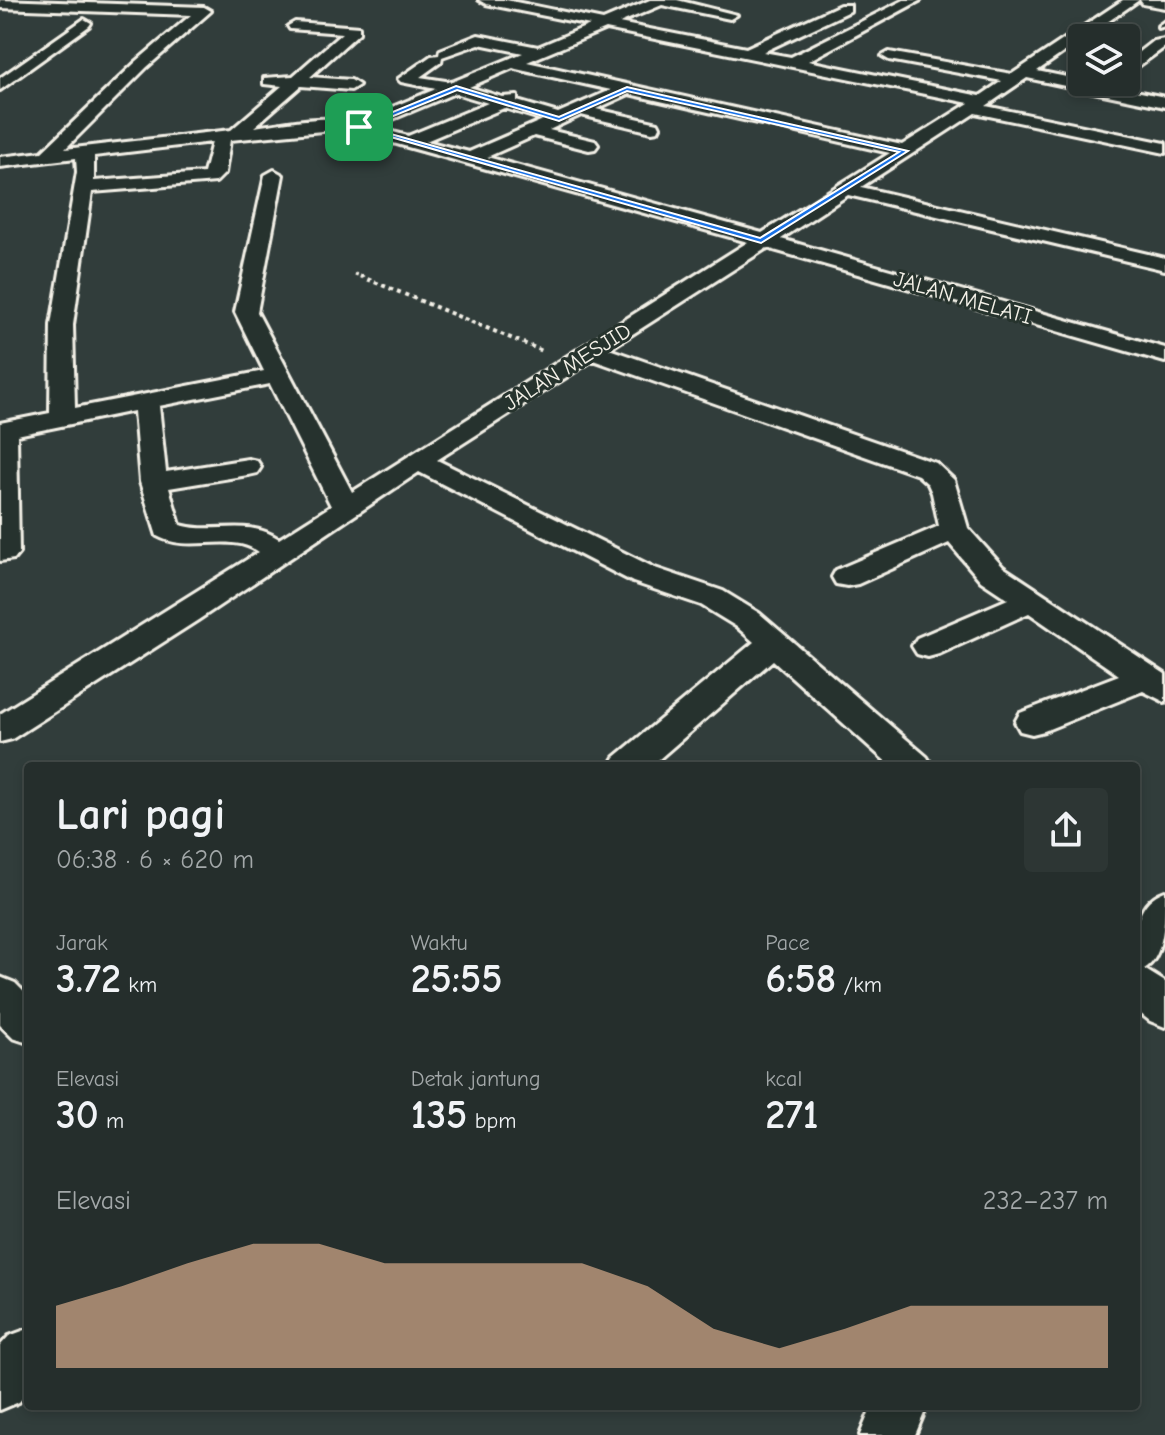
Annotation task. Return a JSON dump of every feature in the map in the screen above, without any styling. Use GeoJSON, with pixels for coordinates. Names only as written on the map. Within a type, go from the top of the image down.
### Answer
{"type":"FeatureCollection","features":[{"type":"Feature","properties":{"kind":"main road"},"geometry":{"type":"LineString","coordinates":[[1149,0],[1165,3]]}},
{"type":"Feature","properties":{"kind":"street"},"geometry":{"type":"LineString","coordinates":[[486,0],[748,53],[1165,148]]}},
{"type":"Feature","properties":{"kind":"street"},"geometry":{"type":"LineString","coordinates":[[0,162],[328,124],[359,127],[516,64],[660,0],[730,15]]}},
{"type":"Feature","properties":{"kind":"street"},"geometry":{"type":"LineString","coordinates":[[792,63],[914,0]]}},
{"type":"Feature","properties":{"kind":"street","name":"JALAN MESJID"},"geometry":{"type":"LineString","coordinates":[[0,730],[978,104],[1132,0]]}},
{"type":"Feature","properties":{"kind":"street"},"geometry":{"type":"LineString","coordinates":[[817,2],[884,15]]}},
{"type":"Feature","properties":{"kind":"street"},"geometry":{"type":"LineString","coordinates":[[0,4],[200,5],[204,11],[142,64],[48,156]]}},
{"type":"Feature","properties":{"kind":"street"},"geometry":{"type":"LineString","coordinates":[[748,53],[845,8]]}},
{"type":"Feature","properties":{"kind":"street"},"geometry":{"type":"LineString","coordinates":[[0,85],[84,23]]}},
{"type":"Feature","properties":{"kind":"street"},"geometry":{"type":"LineString","coordinates":[[84,187],[209,178],[216,173],[228,136],[355,31],[295,26]]}},
{"type":"Feature","properties":{"kind":"street"},"geometry":{"type":"LineString","coordinates":[[541,52],[478,39],[440,56],[404,80],[456,88],[559,119]]}},
{"type":"Feature","properties":{"kind":"street"},"geometry":{"type":"LineString","coordinates":[[1140,60],[1158,44],[1165,43]]}},
{"type":"Feature","properties":{"kind":"street"},"geometry":{"type":"LineString","coordinates":[[889,56],[1068,81]]}},
{"type":"Feature","properties":{"kind":"street"},"geometry":{"type":"LineString","coordinates":[[1143,56],[1165,60]]}},
{"type":"Feature","properties":{"kind":"street"},"geometry":{"type":"LineString","coordinates":[[0,63],[53,65]]}},
{"type":"Feature","properties":{"kind":"street"},"geometry":{"type":"LineString","coordinates":[[516,64],[905,151]]}},
{"type":"Feature","properties":{"kind":"street"},"geometry":{"type":"LineString","coordinates":[[411,141],[567,76]]}},
{"type":"Feature","properties":{"kind":"street"},"geometry":{"type":"LineString","coordinates":[[270,81],[351,85]]}},
{"type":"Feature","properties":{"kind":"street"},"geometry":{"type":"LineString","coordinates":[[472,157],[627,89]]}},
{"type":"Feature","properties":{"kind":"street"},"geometry":{"type":"LineString","coordinates":[[1140,95],[1165,102]]}},
{"type":"Feature","properties":{"kind":"street"},"geometry":{"type":"LineString","coordinates":[[580,110],[652,127]]}},
{"type":"Feature","properties":{"kind":"street","name":"JALAN MELATI"},"geometry":{"type":"LineString","coordinates":[[359,127],[1165,355]]}},
{"type":"Feature","properties":{"kind":"street"},"geometry":{"type":"LineString","coordinates":[[534,131],[589,145]]}},
{"type":"Feature","properties":{"kind":"street"},"geometry":{"type":"LineString","coordinates":[[63,419],[62,325],[84,187],[85,151]]}},
{"type":"Feature","properties":{"kind":"street"},"geometry":{"type":"LineString","coordinates":[[870,173],[898,180]]}},
{"type":"Feature","properties":{"kind":"street"},"geometry":{"type":"LineString","coordinates":[[274,175],[246,312],[346,508]]}},
{"type":"Feature","properties":{"kind":"street"},"geometry":{"type":"LineString","coordinates":[[845,189],[1165,264]]}},
{"type":"Feature","properties":{"kind":"street"},"geometry":{"type":"LineString","coordinates":[[582,357],[927,469],[940,480],[954,530],[992,574],[1156,684]]}},
{"type":"Feature","properties":{"kind":"street"},"geometry":{"type":"LineString","coordinates":[[4,553],[2,431],[278,375]]}},
{"type":"Feature","properties":{"kind":"street"},"geometry":{"type":"LineString","coordinates":[[146,402],[154,482],[167,530],[178,536],[246,534],[256,536],[279,552]]}},
{"type":"Feature","properties":{"kind":"street"},"geometry":{"type":"LineString","coordinates":[[417,461],[644,575],[712,598],[748,620],[909,762]]}},
{"type":"Feature","properties":{"kind":"street"},"geometry":{"type":"LineString","coordinates":[[154,482],[248,467]]}},
{"type":"Feature","properties":{"kind":"street"},"geometry":{"type":"LineString","coordinates":[[847,577],[954,530]]}},
{"type":"Feature","properties":{"kind":"street"},"geometry":{"type":"LineString","coordinates":[[928,646],[1031,600]]}},
{"type":"Feature","properties":{"kind":"street"},"geometry":{"type":"LineString","coordinates":[[633,762],[772,644]]}},
{"type":"Feature","properties":{"kind":"street"},"geometry":{"type":"LineString","coordinates":[[1032,722],[1156,684]]}},
{"type":"Feature","properties":{"kind":"street"},"geometry":{"type":"LineString","coordinates":[[1140,948],[1165,907]]}},
{"type":"Feature","properties":{"kind":"street"},"geometry":{"type":"LineString","coordinates":[[1140,987],[1165,1008]]}},
{"type":"Feature","properties":{"kind":"street"},"geometry":{"type":"LineString","coordinates":[[0,996],[24,1020]]}},
{"type":"Feature","properties":{"kind":"street"},"geometry":{"type":"LineString","coordinates":[[0,1383],[24,1359]]}},
{"type":"Feature","properties":{"kind":"street"},"geometry":{"type":"LineString","coordinates":[[887,1435],[898,1410]]}},
{"type":"Feature","properties":{"kind":"path"},"geometry":{"type":"LineString","coordinates":[[355,274],[582,357]]}},
{"type":"Feature","properties":{"kind":"route"},"geometry":{"type":"LineString","coordinates":[[456,88],[559,119],[627,89],[905,151],[761,241],[359,127],[456,88]]}}]}
